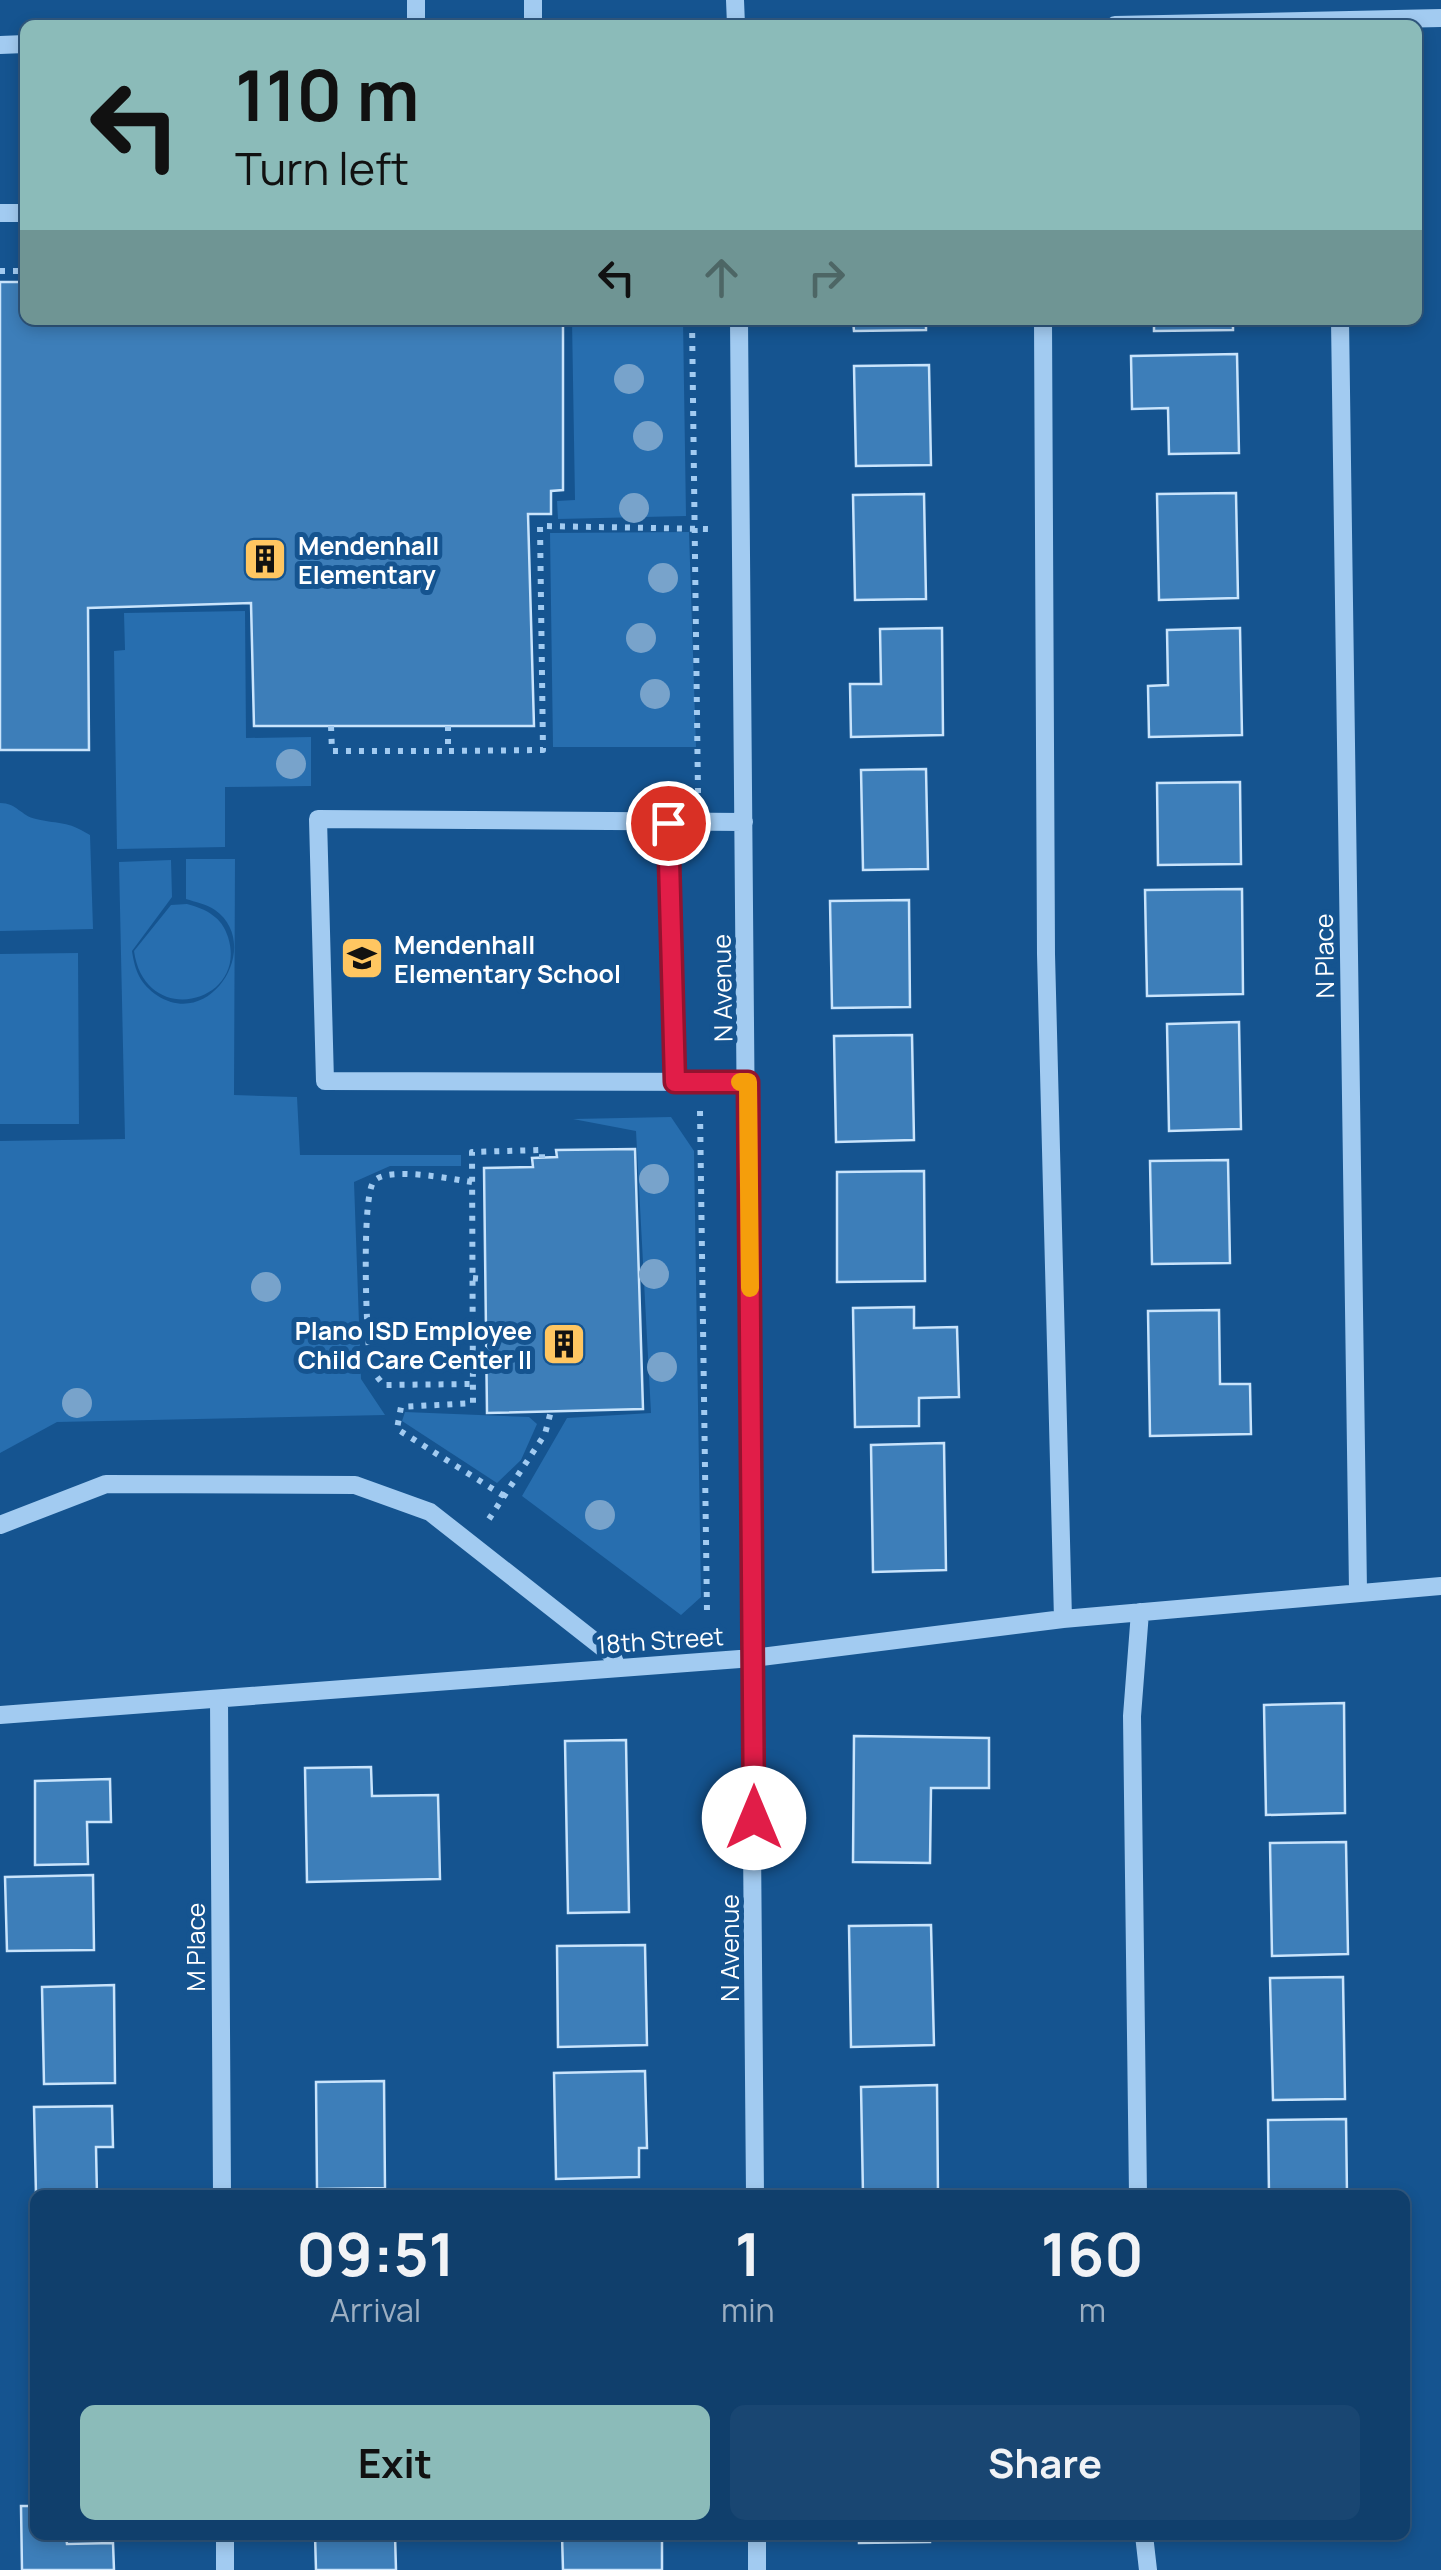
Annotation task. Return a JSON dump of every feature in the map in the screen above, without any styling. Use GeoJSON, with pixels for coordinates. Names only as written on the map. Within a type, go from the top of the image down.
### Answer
{"type":"FeatureCollection","features":[{"type":"Feature","properties":{"kind":"street"},"geometry":{"type":"LineString","coordinates":[[1388,20],[1441,18]]}},
{"type":"Feature","properties":{"kind":"street","name":"N Avenue"},"geometry":{"type":"LineString","coordinates":[[739,325],[755,2190]]}},
{"type":"Feature","properties":{"kind":"street"},"geometry":{"type":"LineString","coordinates":[[1043,325],[1046,954],[1063,1619]]}},
{"type":"Feature","properties":{"kind":"street","name":"N Place"},"geometry":{"type":"LineString","coordinates":[[1340,325],[1358,1591]]}},
{"type":"Feature","properties":{"kind":"street"},"geometry":{"type":"LineString","coordinates":[[744,822],[318,819],[325,1081],[748,1082]]}},
{"type":"Feature","properties":{"kind":"street"},"geometry":{"type":"LineString","coordinates":[[668,823],[675,1082]]}},
{"type":"Feature","properties":{"kind":"street"},"geometry":{"type":"LineString","coordinates":[[0,1525],[106,1484],[354,1484],[430,1512],[612,1655],[617,1668]]}},
{"type":"Feature","properties":{"kind":"street","name":"18th Street"},"geometry":{"type":"LineString","coordinates":[[0,1716],[753,1658],[1063,1619],[1441,1586]]}},
{"type":"Feature","properties":{"kind":"street"},"geometry":{"type":"LineString","coordinates":[[1138,2190],[1132,1716],[1140,1612]]}},
{"type":"Feature","properties":{"kind":"street","name":"M Place"},"geometry":{"type":"LineString","coordinates":[[219,1699],[222,2190]]}},
{"type":"Feature","properties":{"kind":"street"},"geometry":{"type":"LineString","coordinates":[[225,2540],[225,2570]]}},
{"type":"Feature","properties":{"kind":"street"},"geometry":{"type":"LineString","coordinates":[[757,2540],[757,2570]]}},
{"type":"Feature","properties":{"kind":"street"},"geometry":{"type":"LineString","coordinates":[[1145,2540],[1148,2570]]}},
{"type":"Feature","properties":{"kind":"path"},"geometry":{"type":"LineString","coordinates":[[332,726],[332,751],[543,750],[540,526],[742,530]]}},
{"type":"Feature","properties":{"kind":"path"},"geometry":{"type":"LineString","coordinates":[[448,726],[448,751]]}},
{"type":"Feature","properties":{"kind":"path"},"geometry":{"type":"LineString","coordinates":[[504,1496],[397,1429],[401,1407],[473,1403],[472,1152],[542,1150],[542,1158]]}},
{"type":"Feature","properties":{"kind":"path"},"geometry":{"type":"LineString","coordinates":[[472,1182],[390,1173],[374,1180],[368,1194],[366,1268],[371,1370],[384,1385],[473,1384]]}},
{"type":"Feature","properties":{"kind":"path"},"geometry":{"type":"LineString","coordinates":[[473,1278],[485,1279]]}},
{"type":"Feature","properties":{"kind":"path"},"geometry":{"type":"LineString","coordinates":[[472,1546],[545,1434],[551,1412]]}},
{"type":"Feature","properties":{"kind":"shaded area"},"geometry":{"type":"Polygon","coordinates":[[[572,325],[683,325],[686,516],[558,519],[557,501],[575,500],[572,325]]]}},
{"type":"Feature","properties":{"kind":"shaded area"},"geometry":{"type":"Polygon","coordinates":[[[689,532],[696,747],[553,747],[550,533],[689,532]]]}},
{"type":"Feature","properties":{"kind":"shaded area"},"geometry":{"type":"Polygon","coordinates":[[[245,611],[246,738],[311,737],[311,786],[225,787],[225,847],[117,849],[114,651],[125,650],[124,613],[245,611]]]}},
{"type":"Feature","properties":{"kind":"shaded area"},"geometry":{"type":"Polygon","coordinates":[[[0,803],[90,835],[93,929],[0,931],[0,803]]]}},
{"type":"Feature","properties":{"kind":"shaded area"},"geometry":{"type":"Polygon","coordinates":[[[186,859],[235,859],[234,1095],[297,1097],[300,1155],[461,1155],[461,1166],[390,1166],[354,1182],[361,1379],[385,1415],[57,1422],[0,1453],[0,1141],[125,1139],[119,862],[171,860],[172,897],[132,951],[139,976],[147,987],[178,1003],[196,1002],[225,979],[232,961],[234,943],[229,925],[212,908],[186,899],[186,859]]]}},
{"type":"Feature","properties":{"kind":"shaded area"},"geometry":{"type":"Polygon","coordinates":[[[187,904],[207,911],[222,924],[228,937],[230,960],[224,978],[210,991],[193,998],[174,999],[156,991],[142,976],[134,951],[171,905],[187,904]]]}},
{"type":"Feature","properties":{"kind":"shaded area"},"geometry":{"type":"Polygon","coordinates":[[[78,953],[79,1124],[0,1124],[0,954],[78,953]]]}},
{"type":"Feature","properties":{"kind":"shaded area"},"geometry":{"type":"Polygon","coordinates":[[[671,1117],[694,1151],[701,1597],[681,1615],[522,1496],[567,1418],[651,1413],[636,1131],[573,1119],[671,1117]]]}},
{"type":"Feature","properties":{"kind":"shaded area"},"geometry":{"type":"Polygon","coordinates":[[[405,1412],[529,1417],[537,1424],[521,1460],[497,1483],[402,1421],[405,1412]]]}},
{"type":"Feature","properties":{"kind":"building","name":"Mendenhall Elementary"},"geometry":{"type":"Polygon","coordinates":[[[0,282],[20,282],[20,325],[563,325],[563,490],[551,491],[551,514],[528,514],[534,726],[254,726],[251,603],[88,608],[89,750],[0,750],[0,282]]]}},
{"type":"Feature","properties":{"kind":"building"},"geometry":{"type":"Polygon","coordinates":[[[853,325],[926,325],[926,330],[854,331],[853,325]]]}},
{"type":"Feature","properties":{"kind":"building"},"geometry":{"type":"Polygon","coordinates":[[[1154,325],[1233,325],[1233,330],[1154,331],[1154,325]]]}},
{"type":"Feature","properties":{"kind":"building"},"geometry":{"type":"Polygon","coordinates":[[[1237,354],[1239,453],[1169,454],[1168,408],[1132,409],[1131,356],[1237,354]]]}},
{"type":"Feature","properties":{"kind":"building"},"geometry":{"type":"Polygon","coordinates":[[[929,365],[931,465],[856,466],[854,366],[929,365]]]}},
{"type":"Feature","properties":{"kind":"building"},"geometry":{"type":"Polygon","coordinates":[[[1236,493],[1238,598],[1159,600],[1157,494],[1236,493]]]}},
{"type":"Feature","properties":{"kind":"building"},"geometry":{"type":"Polygon","coordinates":[[[924,494],[926,599],[855,600],[853,495],[924,494]]]}},
{"type":"Feature","properties":{"kind":"building"},"geometry":{"type":"Polygon","coordinates":[[[942,628],[943,735],[851,737],[850,684],[881,684],[880,629],[942,628]]]}},
{"type":"Feature","properties":{"kind":"building"},"geometry":{"type":"Polygon","coordinates":[[[1240,628],[1242,735],[1149,737],[1148,686],[1168,685],[1167,630],[1240,628]]]}},
{"type":"Feature","properties":{"kind":"building"},"geometry":{"type":"Polygon","coordinates":[[[926,769],[928,869],[863,870],[861,770],[926,769]]]}},
{"type":"Feature","properties":{"kind":"building"},"geometry":{"type":"Polygon","coordinates":[[[1240,782],[1241,864],[1158,865],[1157,783],[1240,782]]]}},
{"type":"Feature","properties":{"kind":"building"},"geometry":{"type":"Polygon","coordinates":[[[1242,889],[1243,994],[1147,996],[1145,890],[1242,889]]]}},
{"type":"Feature","properties":{"kind":"building"},"geometry":{"type":"Polygon","coordinates":[[[909,900],[910,1007],[832,1008],[830,901],[909,900]]]}},
{"type":"Feature","properties":{"kind":"building"},"geometry":{"type":"Polygon","coordinates":[[[1239,1022],[1241,1129],[1169,1131],[1167,1024],[1239,1022]]]}},
{"type":"Feature","properties":{"kind":"building"},"geometry":{"type":"Polygon","coordinates":[[[912,1035],[914,1140],[836,1142],[834,1036],[912,1035]]]}},
{"type":"Feature","properties":{"kind":"building","name":"Plano ISD Employee Child Care Center II"},"geometry":{"type":"Polygon","coordinates":[[[635,1149],[643,1409],[487,1413],[484,1168],[533,1167],[532,1158],[557,1157],[556,1150],[635,1149]]]}},
{"type":"Feature","properties":{"kind":"building"},"geometry":{"type":"Polygon","coordinates":[[[1228,1160],[1230,1263],[1152,1264],[1150,1161],[1228,1160]]]}},
{"type":"Feature","properties":{"kind":"building"},"geometry":{"type":"Polygon","coordinates":[[[924,1171],[925,1281],[837,1282],[837,1172],[924,1171]]]}},
{"type":"Feature","properties":{"kind":"building"},"geometry":{"type":"Polygon","coordinates":[[[914,1307],[914,1328],[957,1327],[959,1397],[919,1398],[919,1426],[855,1427],[853,1308],[914,1307]]]}},
{"type":"Feature","properties":{"kind":"building"},"geometry":{"type":"Polygon","coordinates":[[[1219,1310],[1220,1384],[1250,1384],[1251,1434],[1150,1436],[1148,1311],[1219,1310]]]}},
{"type":"Feature","properties":{"kind":"building"},"geometry":{"type":"Polygon","coordinates":[[[944,1443],[946,1570],[873,1572],[871,1445],[944,1443]]]}},
{"type":"Feature","properties":{"kind":"building"},"geometry":{"type":"Polygon","coordinates":[[[1344,1703],[1345,1813],[1266,1815],[1264,1705],[1344,1703]]]}},
{"type":"Feature","properties":{"kind":"building"},"geometry":{"type":"Polygon","coordinates":[[[854,1736],[989,1738],[989,1788],[931,1788],[930,1863],[853,1862],[854,1736]]]}},
{"type":"Feature","properties":{"kind":"building"},"geometry":{"type":"Polygon","coordinates":[[[626,1740],[629,1912],[568,1913],[565,1741],[626,1740]]]}},
{"type":"Feature","properties":{"kind":"building"},"geometry":{"type":"Polygon","coordinates":[[[371,1767],[372,1796],[438,1795],[440,1879],[307,1882],[305,1768],[371,1767]]]}},
{"type":"Feature","properties":{"kind":"building"},"geometry":{"type":"Polygon","coordinates":[[[110,1779],[111,1822],[87,1822],[88,1864],[35,1865],[35,1781],[110,1779]]]}},
{"type":"Feature","properties":{"kind":"building"},"geometry":{"type":"Polygon","coordinates":[[[1346,1842],[1348,1954],[1272,1956],[1270,1843],[1346,1842]]]}},
{"type":"Feature","properties":{"kind":"building"},"geometry":{"type":"Polygon","coordinates":[[[93,1875],[94,1950],[7,1951],[5,1877],[93,1875]]]}},
{"type":"Feature","properties":{"kind":"building"},"geometry":{"type":"Polygon","coordinates":[[[931,1925],[934,2045],[851,2047],[849,1926],[931,1925]]]}},
{"type":"Feature","properties":{"kind":"building"},"geometry":{"type":"Polygon","coordinates":[[[645,1945],[647,2045],[558,2047],[557,1946],[645,1945]]]}},
{"type":"Feature","properties":{"kind":"building"},"geometry":{"type":"Polygon","coordinates":[[[1343,1977],[1345,2099],[1273,2100],[1270,1978],[1343,1977]]]}},
{"type":"Feature","properties":{"kind":"building"},"geometry":{"type":"Polygon","coordinates":[[[114,1985],[115,2083],[44,2084],[42,1987],[114,1985]]]}},
{"type":"Feature","properties":{"kind":"building"},"geometry":{"type":"Polygon","coordinates":[[[645,2071],[647,2148],[639,2148],[639,2177],[556,2179],[554,2073],[645,2071]]]}},
{"type":"Feature","properties":{"kind":"building"},"geometry":{"type":"Polygon","coordinates":[[[384,2081],[385,2188],[317,2189],[316,2082],[384,2081]]]}},
{"type":"Feature","properties":{"kind":"building"},"geometry":{"type":"Polygon","coordinates":[[[937,2085],[938,2190],[863,2190],[861,2087],[937,2085]]]}},
{"type":"Feature","properties":{"kind":"building"},"geometry":{"type":"Polygon","coordinates":[[[112,2106],[113,2147],[96,2147],[97,2190],[36,2190],[34,2107],[112,2106]]]}},
{"type":"Feature","properties":{"kind":"building"},"geometry":{"type":"Polygon","coordinates":[[[1346,2119],[1347,2190],[1269,2190],[1268,2120],[1346,2119]]]}},
{"type":"Feature","properties":{"kind":"building"},"geometry":{"type":"Polygon","coordinates":[[[21,2506],[30,2506],[30,2540],[113,2543],[114,2570],[22,2570],[21,2506]]]}},
{"type":"Feature","properties":{"kind":"building"},"geometry":{"type":"Polygon","coordinates":[[[315,2540],[395,2540],[396,2570],[316,2570],[315,2540]]]}},
{"type":"Feature","properties":{"kind":"building"},"geometry":{"type":"Polygon","coordinates":[[[562,2540],[662,2540],[662,2570],[563,2570],[562,2540]]]}},
{"type":"Feature","properties":{"kind":"building"},"geometry":{"type":"Polygon","coordinates":[[[859,2540],[930,2540],[930,2542],[859,2540]]]}},
{"type":"Feature","properties":{"kind":"slow traffic"},"geometry":{"type":"LineString","coordinates":[[740,1082],[748,1082],[750,1288]]}},
{"type":"Feature","properties":{"kind":"place","name":"Mendenhall Elementary"},"geometry":{"type":"Point","coordinates":[265,559]}},
{"type":"Feature","properties":{"kind":"place","name":"Mendenhall Elementary School"},"geometry":{"type":"Point","coordinates":[362,958]}},
{"type":"Feature","properties":{"kind":"place","name":"Plano ISD Employee Child Care Center II"},"geometry":{"type":"Point","coordinates":[564,1344]}},
{"type":"Feature","properties":{"kind":"route"},"geometry":{"type":"LineString","coordinates":[[668,823],[675,1082],[748,1082],[754,1818]]}}]}
